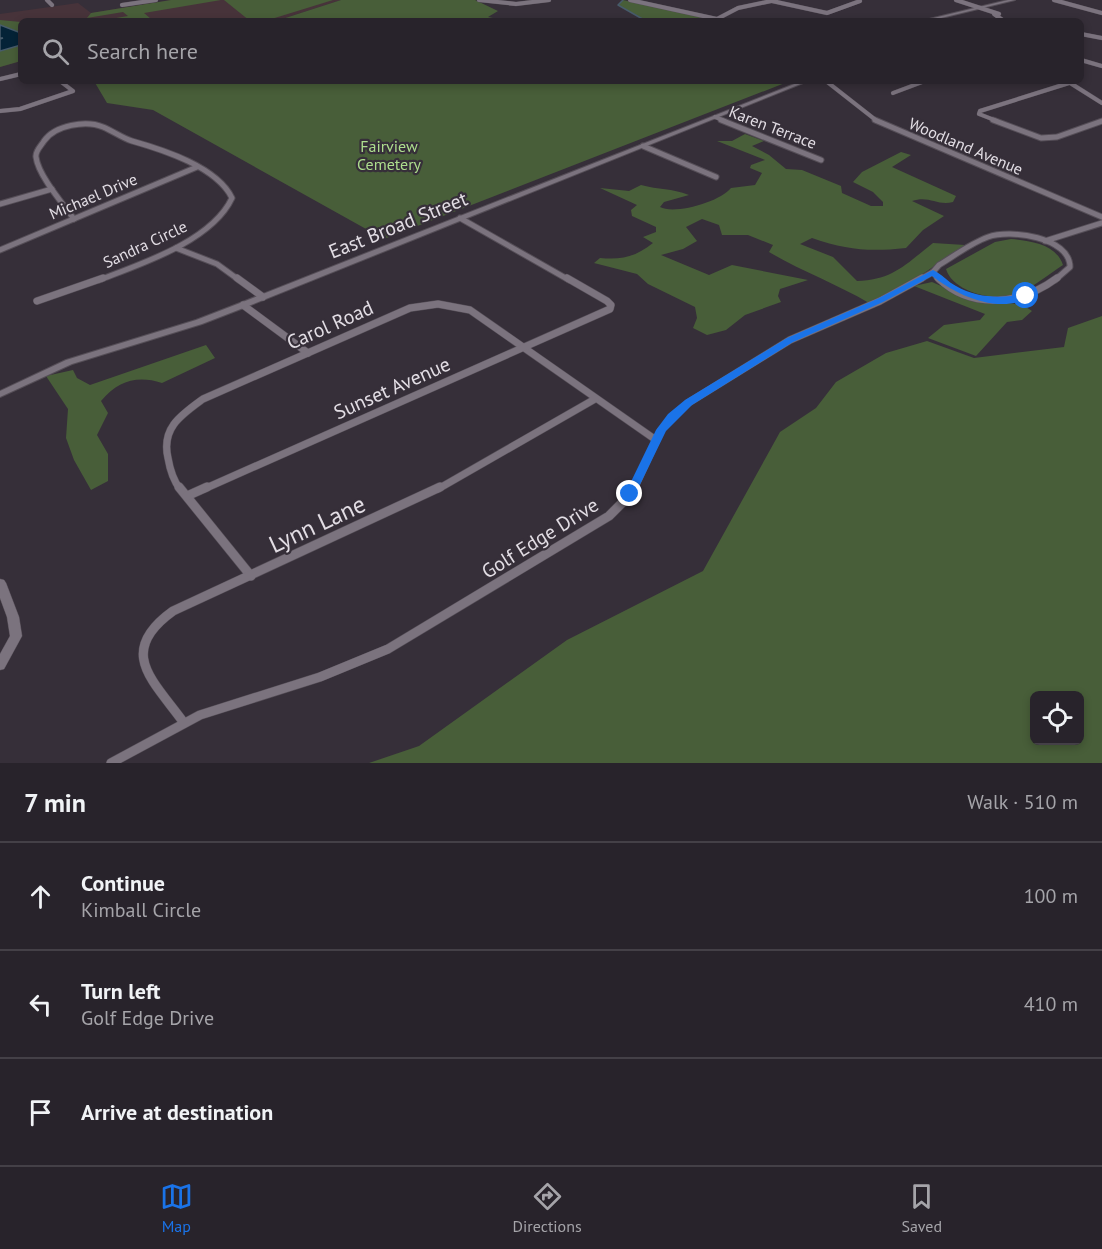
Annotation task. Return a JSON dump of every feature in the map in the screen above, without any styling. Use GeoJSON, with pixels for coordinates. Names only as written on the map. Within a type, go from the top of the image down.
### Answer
{"type":"FeatureCollection","features":[{"type":"Feature","properties":{"kind":"main road"},"geometry":{"type":"LineString","coordinates":[[0,583],[13,618],[16,636],[0,665]]}},
{"type":"Feature","properties":{"kind":"street"},"geometry":{"type":"LineString","coordinates":[[47,0],[52,4]]}},
{"type":"Feature","properties":{"kind":"street"},"geometry":{"type":"LineString","coordinates":[[122,5],[156,0]]}},
{"type":"Feature","properties":{"kind":"street"},"geometry":{"type":"LineString","coordinates":[[478,0],[516,4],[549,0]]}},
{"type":"Feature","properties":{"kind":"street"},"geometry":{"type":"LineString","coordinates":[[630,0],[712,18]]}},
{"type":"Feature","properties":{"kind":"street"},"geometry":{"type":"LineString","coordinates":[[719,18],[738,8],[774,0],[827,14],[860,1]]}},
{"type":"Feature","properties":{"kind":"street"},"geometry":{"type":"LineString","coordinates":[[956,0],[981,8],[1001,18]]}},
{"type":"Feature","properties":{"kind":"street"},"geometry":{"type":"LineString","coordinates":[[936,18],[1013,0]]}},
{"type":"Feature","properties":{"kind":"street"},"geometry":{"type":"LineString","coordinates":[[1054,0],[1102,13]]}},
{"type":"Feature","properties":{"kind":"street"},"geometry":{"type":"LineString","coordinates":[[996,4],[998,15]]}},
{"type":"Feature","properties":{"kind":"street"},"geometry":{"type":"LineString","coordinates":[[966,11],[998,15]]}},
{"type":"Feature","properties":{"kind":"street"},"geometry":{"type":"LineString","coordinates":[[1084,35],[1102,38]]}},
{"type":"Feature","properties":{"kind":"street"},"geometry":{"type":"LineString","coordinates":[[1084,61],[1102,66]]}},
{"type":"Feature","properties":{"kind":"street"},"geometry":{"type":"LineString","coordinates":[[0,79],[18,75]]}},
{"type":"Feature","properties":{"kind":"street"},"geometry":{"type":"LineString","coordinates":[[0,111],[20,109],[73,91],[65,84]]}},
{"type":"Feature","properties":{"kind":"street","name":"East Broad Street"},"geometry":{"type":"LineString","coordinates":[[0,394],[69,362],[198,322],[243,305],[798,84]]}},
{"type":"Feature","properties":{"kind":"street","name":"Woodland Avenue"},"geometry":{"type":"LineString","coordinates":[[832,84],[878,122],[1102,217]]}},
{"type":"Feature","properties":{"kind":"street"},"geometry":{"type":"LineString","coordinates":[[893,93],[918,84]]}},
{"type":"Feature","properties":{"kind":"street"},"geometry":{"type":"LineString","coordinates":[[1062,84],[980,111],[979,114],[1030,135],[1046,138],[1102,121]]}},
{"type":"Feature","properties":{"kind":"street"},"geometry":{"type":"LineString","coordinates":[[1071,84],[1102,103]]}},
{"type":"Feature","properties":{"kind":"street","name":"Karen Terrace"},"geometry":{"type":"LineString","coordinates":[[715,117],[821,160]]}},
{"type":"Feature","properties":{"kind":"street","name":"Sandra Circle"},"geometry":{"type":"LineString","coordinates":[[37,301],[98,281],[176,248],[220,218],[232,202],[230,190],[225,184],[164,149],[129,140],[101,126],[76,125],[60,129],[46,138],[36,153],[36,159],[52,189],[74,219]]}},
{"type":"Feature","properties":{"kind":"street"},"geometry":{"type":"LineString","coordinates":[[643,146],[716,177]]}},
{"type":"Feature","properties":{"kind":"street","name":"Michael Drive"},"geometry":{"type":"LineString","coordinates":[[0,250],[197,167]]}},
{"type":"Feature","properties":{"kind":"street"},"geometry":{"type":"LineString","coordinates":[[0,204],[52,189]]}},
{"type":"Feature","properties":{"kind":"street","name":"Sunset Avenue"},"geometry":{"type":"LineString","coordinates":[[187,496],[610,309],[611,305],[607,301],[460,218]]}},
{"type":"Feature","properties":{"kind":"street"},"geometry":{"type":"LineString","coordinates":[[1045,241],[1102,223]]}},
{"type":"Feature","properties":{"kind":"street","name":"Golf Edge Drive"},"geometry":{"type":"LineString","coordinates":[[111,763],[184,723],[222,708],[320,677],[413,636],[609,516],[630,494],[656,440],[672,416],[688,403],[790,340],[880,301],[933,272],[939,265],[988,237],[1011,234],[1045,241]]}},
{"type":"Feature","properties":{"kind":"street"},"geometry":{"type":"LineString","coordinates":[[933,272],[941,281],[968,295],[994,300],[1019,299],[1030,295],[1070,267],[1070,259],[1065,252],[1045,241]]}},
{"type":"Feature","properties":{"kind":"street"},"geometry":{"type":"LineString","coordinates":[[176,248],[217,264],[263,297]]}},
{"type":"Feature","properties":{"kind":"street","name":"Carol Road"},"geometry":{"type":"LineString","coordinates":[[251,576],[175,482],[166,450],[168,431],[179,416],[203,399],[410,308],[438,304],[470,310],[656,440]]}},
{"type":"Feature","properties":{"kind":"street"},"geometry":{"type":"LineString","coordinates":[[243,305],[308,353]]}},
{"type":"Feature","properties":{"kind":"street","name":"Lynn Lane"},"geometry":{"type":"LineString","coordinates":[[184,723],[142,661],[142,645],[145,638],[164,616],[428,494],[595,399]]}},
{"type":"Feature","properties":{"kind":"shaded area"},"geometry":{"type":"Polygon","coordinates":[[[171,0],[341,0],[285,18],[18,18],[18,62],[0,67],[0,14],[78,3],[91,13],[171,0]]]}},
{"type":"Feature","properties":{"kind":"green space"},"geometry":{"type":"Polygon","coordinates":[[[171,0],[221,0],[144,13],[150,18],[116,18],[128,16],[123,12],[87,18],[91,13],[171,0]]]}},
{"type":"Feature","properties":{"kind":"green space"},"geometry":{"type":"Polygon","coordinates":[[[224,0],[333,0],[275,18],[246,18],[224,0]]]}},
{"type":"Feature","properties":{"kind":"green space"},"geometry":{"type":"Polygon","coordinates":[[[341,0],[475,0],[498,11],[488,17],[493,18],[285,18],[341,0]]]}},
{"type":"Feature","properties":{"kind":"green space"},"geometry":{"type":"Polygon","coordinates":[[[623,0],[704,18],[641,18],[618,5],[623,0]]]}},
{"type":"Feature","properties":{"kind":"green space"},"geometry":{"type":"Polygon","coordinates":[[[0,20],[18,22],[18,62],[0,67],[0,20]]]}},
{"type":"Feature","properties":{"kind":"green space","name":"Fairview Cemetery"},"geometry":{"type":"Polygon","coordinates":[[[96,84],[782,84],[384,239],[153,110],[107,103],[96,84]]]}},
{"type":"Feature","properties":{"kind":"green space"},"geometry":{"type":"Polygon","coordinates":[[[745,134],[764,141],[752,146],[769,155],[786,169],[802,170],[841,186],[842,193],[871,206],[883,206],[883,202],[873,192],[853,182],[862,172],[901,152],[911,155],[892,167],[956,196],[953,202],[947,203],[923,199],[912,201],[944,216],[923,230],[906,248],[858,249],[812,238],[800,244],[833,257],[857,281],[880,278],[898,270],[933,243],[965,245],[911,282],[869,303],[769,252],[773,245],[748,235],[722,235],[719,225],[702,219],[686,227],[697,241],[683,249],[661,255],[709,275],[732,265],[808,280],[780,289],[778,296],[781,302],[745,315],[726,330],[707,335],[693,328],[697,318],[695,307],[648,284],[637,274],[594,263],[600,258],[622,258],[640,252],[653,243],[643,237],[656,232],[656,227],[632,216],[631,210],[637,205],[600,188],[629,191],[641,185],[689,195],[664,202],[660,207],[675,209],[697,206],[717,198],[731,188],[755,185],[762,173],[750,168],[751,165],[765,160],[717,141],[732,141],[745,134]]]}},
{"type":"Feature","properties":{"kind":"green space"},"geometry":{"type":"Polygon","coordinates":[[[1011,239],[1049,248],[1060,258],[1063,265],[1031,287],[1010,296],[977,294],[957,284],[950,277],[946,269],[995,242],[1011,239]]]}},
{"type":"Feature","properties":{"kind":"green space"},"geometry":{"type":"Polygon","coordinates":[[[932,282],[969,298],[1023,305],[1032,311],[1022,320],[1007,322],[976,356],[928,338],[944,325],[980,320],[985,314],[914,286],[932,282]]]}},
{"type":"Feature","properties":{"kind":"green space"},"geometry":{"type":"Polygon","coordinates":[[[1102,316],[1102,763],[369,763],[419,746],[567,640],[703,571],[780,432],[816,408],[836,382],[886,353],[927,341],[974,358],[1064,347],[1068,328],[1102,316]]]}},
{"type":"Feature","properties":{"kind":"green space"},"geometry":{"type":"Polygon","coordinates":[[[206,345],[215,358],[162,383],[136,380],[121,384],[101,401],[108,413],[97,435],[108,454],[108,481],[91,490],[74,460],[66,438],[68,409],[46,376],[73,370],[77,378],[90,385],[206,345]]]}},
{"type":"Feature","properties":{"kind":"water"},"geometry":{"type":"Polygon","coordinates":[[[0,25],[18,32],[18,46],[0,51],[0,39],[3,38],[0,38],[0,25]]]}},
{"type":"Feature","properties":{"kind":"waterway"},"geometry":{"type":"LineString","coordinates":[[623,0],[618,5],[641,18]]}},
{"type":"Feature","properties":{"kind":"route"},"geometry":{"type":"LineString","coordinates":[[630,494],[661,430],[672,416],[688,403],[790,340],[814,328],[880,301],[933,272],[941,281],[954,289],[978,298],[1005,300],[1026,296]]}}]}
